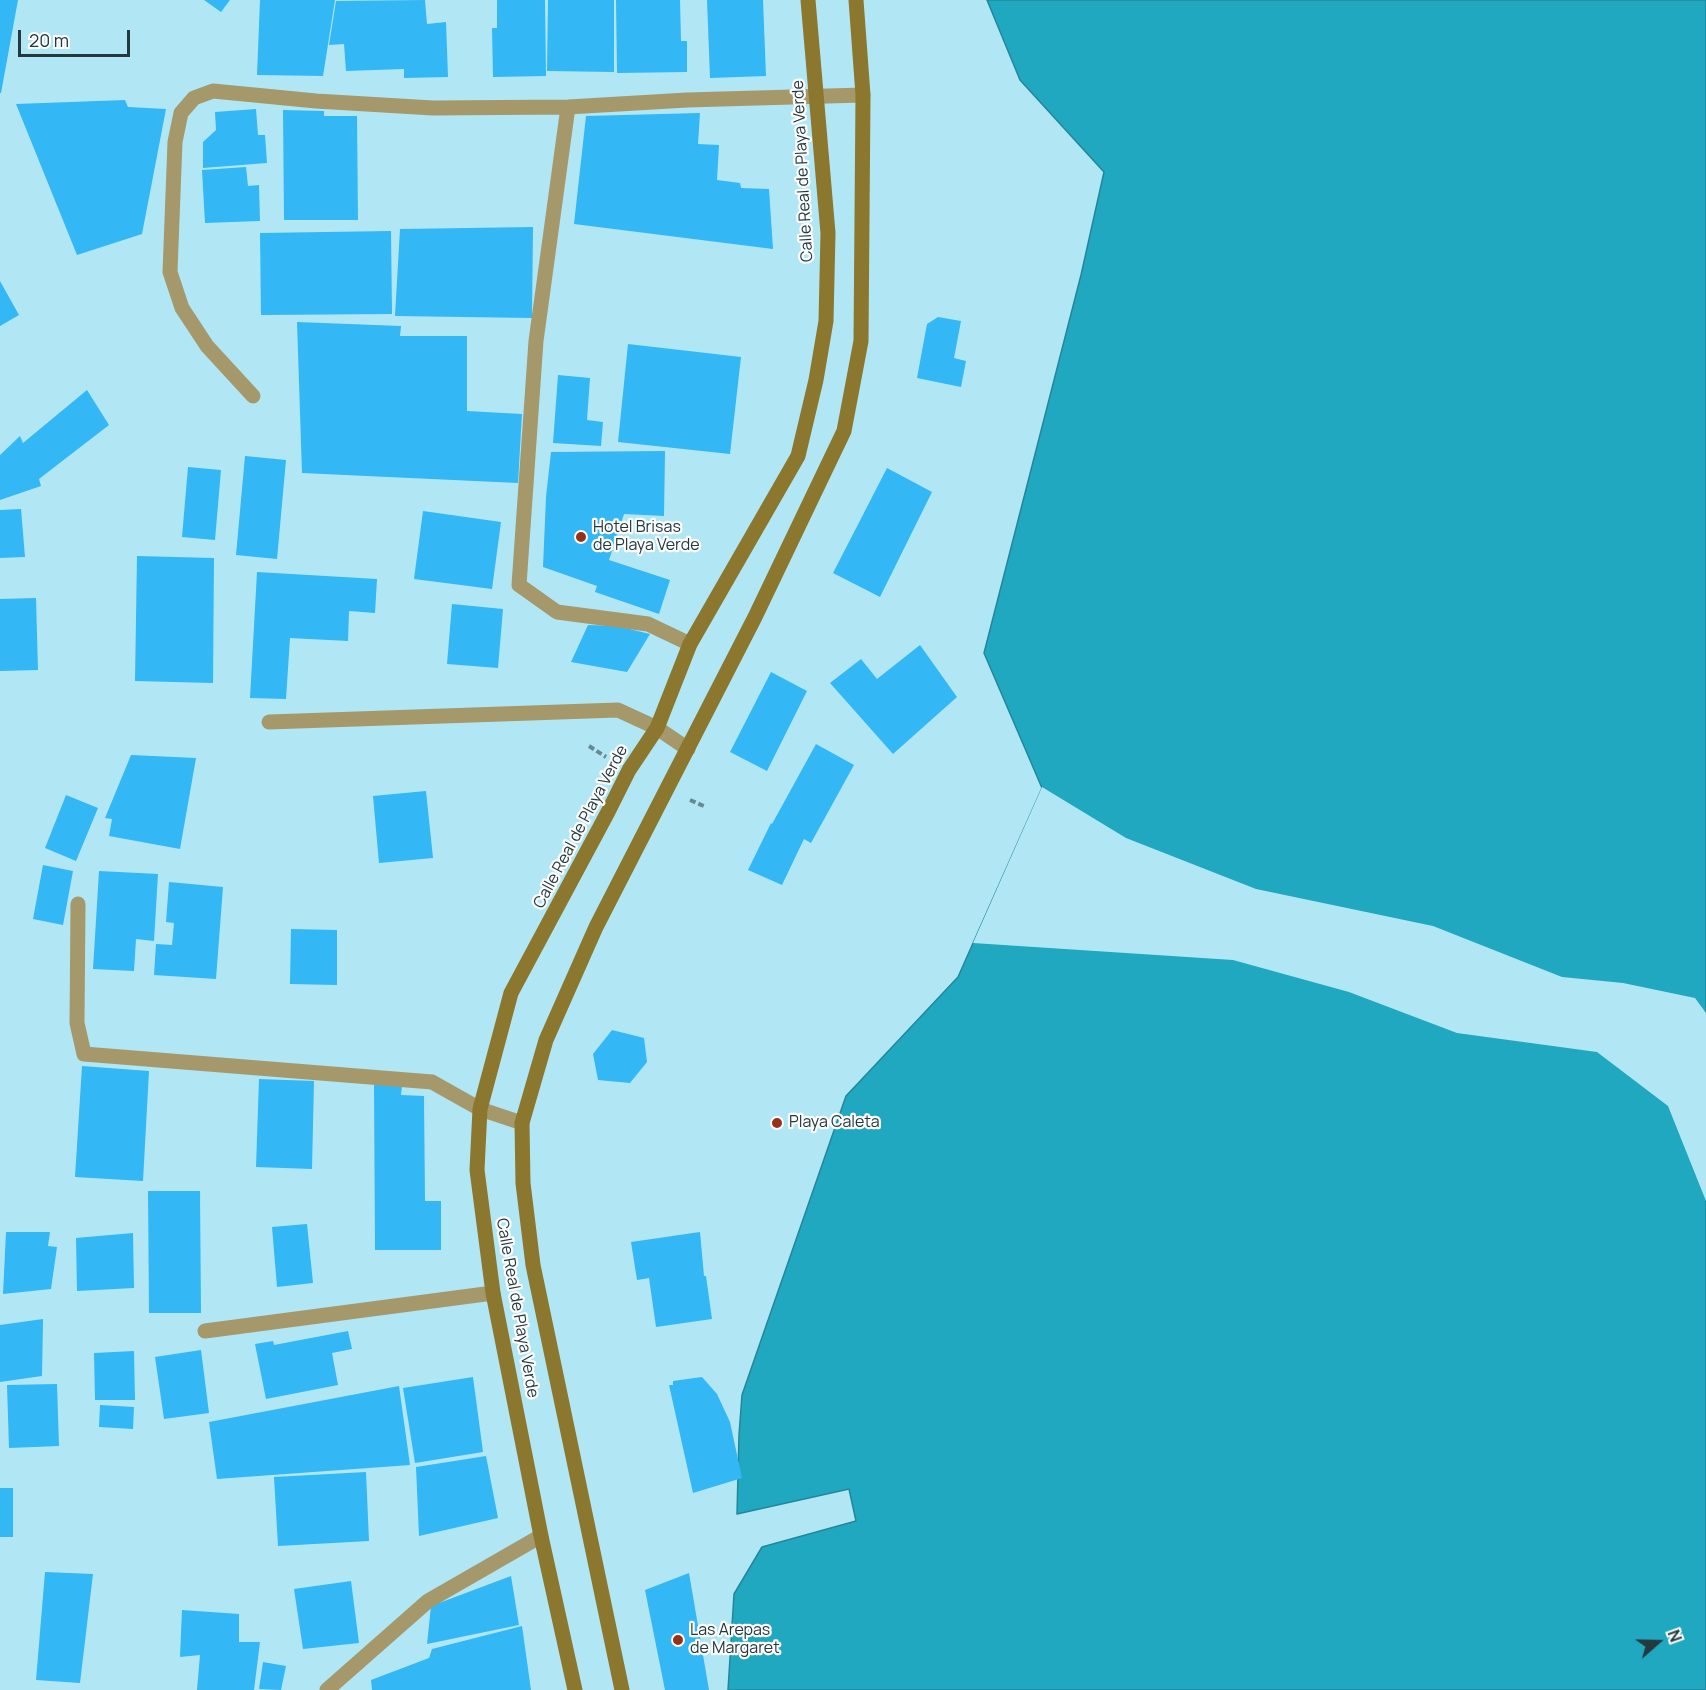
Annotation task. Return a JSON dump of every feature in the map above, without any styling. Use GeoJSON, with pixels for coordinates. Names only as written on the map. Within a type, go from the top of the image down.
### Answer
{"type":"FeatureCollection","features":[{"type":"Feature","properties":{"kind":"street","name":"Calle Real de Playa Verde"},"geometry":{"type":"LineString","coordinates":[[575,1690],[541,1536],[493,1293],[477,1170],[480,1109],[511,993],[629,770],[657,728],[690,644],[798,456],[816,380],[826,321],[828,233],[808,0]]}},
{"type":"Feature","properties":{"kind":"street","name":"Calle Real de Playa Verde"},"geometry":{"type":"LineString","coordinates":[[622,1690],[534,1264],[523,1183],[522,1123],[546,1040],[596,927],[755,617],[844,431],[861,341],[863,95],[856,0]]}},
{"type":"Feature","properties":{"kind":"street"},"geometry":{"type":"LineString","coordinates":[[253,396],[207,346],[182,308],[170,272],[175,142],[181,113],[194,98],[213,91],[316,101],[433,108],[568,107],[863,95]]}},
{"type":"Feature","properties":{"kind":"street"},"geometry":{"type":"LineString","coordinates":[[568,107],[536,341],[519,585],[557,612],[648,624],[690,644]]}},
{"type":"Feature","properties":{"kind":"street"},"geometry":{"type":"LineString","coordinates":[[269,722],[618,710],[657,728],[688,749]]}},
{"type":"Feature","properties":{"kind":"street"},"geometry":{"type":"LineString","coordinates":[[78,904],[77,1023],[84,1054],[432,1082],[480,1109],[522,1123]]}},
{"type":"Feature","properties":{"kind":"street"},"geometry":{"type":"LineString","coordinates":[[205,1331],[493,1293]]}},
{"type":"Feature","properties":{"kind":"street"},"geometry":{"type":"LineString","coordinates":[[327,1690],[428,1601],[541,1536]]}},
{"type":"Feature","properties":{"kind":"water"},"geometry":{"type":"Polygon","coordinates":[[[987,0],[1706,0],[1706,1690],[728,1690],[734,1594],[762,1547],[856,1521],[849,1489],[737,1514],[742,1395],[846,1096],[958,977],[1042,788],[984,653],[1081,275],[1104,172],[1020,80],[987,0]]]}},
{"type":"Feature","properties":{"kind":"pier"},"geometry":{"type":"Polygon","coordinates":[[[1042,787],[1126,838],[1256,889],[1433,926],[1562,977],[1623,983],[1695,998],[1706,1013],[1706,1201],[1668,1106],[1597,1052],[1457,1033],[1349,992],[1233,960],[973,943],[1042,787]]]}},
{"type":"Feature","properties":{"kind":"building"},"geometry":{"type":"Polygon","coordinates":[[[0,0],[18,0],[1,93],[0,93],[0,0]]]}},
{"type":"Feature","properties":{"kind":"building"},"geometry":{"type":"Polygon","coordinates":[[[204,0],[230,0],[221,12],[204,0]]]}},
{"type":"Feature","properties":{"kind":"building"},"geometry":{"type":"Polygon","coordinates":[[[260,0],[335,0],[323,76],[257,75],[260,0]]]}},
{"type":"Feature","properties":{"kind":"building"},"geometry":{"type":"Polygon","coordinates":[[[425,0],[427,24],[446,22],[448,77],[404,78],[404,69],[346,71],[344,44],[329,45],[336,1],[425,0]]]}},
{"type":"Feature","properties":{"kind":"building"},"geometry":{"type":"Polygon","coordinates":[[[497,0],[545,0],[546,76],[493,77],[492,28],[497,28],[497,0]]]}},
{"type":"Feature","properties":{"kind":"building"},"geometry":{"type":"Polygon","coordinates":[[[548,0],[614,0],[614,72],[547,71],[548,0]]]}},
{"type":"Feature","properties":{"kind":"building"},"geometry":{"type":"Polygon","coordinates":[[[616,0],[680,0],[681,41],[687,41],[687,72],[617,73],[616,0]]]}},
{"type":"Feature","properties":{"kind":"building"},"geometry":{"type":"Polygon","coordinates":[[[707,0],[763,0],[766,76],[710,78],[707,0]]]}},
{"type":"Feature","properties":{"kind":"building"},"geometry":{"type":"Polygon","coordinates":[[[125,100],[128,107],[166,109],[142,234],[77,255],[16,104],[125,100]]]}},
{"type":"Feature","properties":{"kind":"building"},"geometry":{"type":"Polygon","coordinates":[[[256,109],[258,135],[265,135],[267,163],[203,168],[203,142],[216,130],[215,112],[256,109]]]}},
{"type":"Feature","properties":{"kind":"building"},"geometry":{"type":"Polygon","coordinates":[[[283,110],[324,111],[324,116],[357,116],[358,220],[284,220],[283,110]]]}},
{"type":"Feature","properties":{"kind":"building"},"geometry":{"type":"Polygon","coordinates":[[[700,113],[698,144],[719,145],[717,180],[740,183],[741,188],[769,189],[773,249],[574,224],[586,116],[700,113]]]}},
{"type":"Feature","properties":{"kind":"building"},"geometry":{"type":"Polygon","coordinates":[[[246,167],[248,186],[259,185],[260,221],[205,223],[202,170],[246,167]]]}},
{"type":"Feature","properties":{"kind":"building"},"geometry":{"type":"Polygon","coordinates":[[[533,227],[532,318],[395,316],[400,229],[533,227]]]}},
{"type":"Feature","properties":{"kind":"building"},"geometry":{"type":"Polygon","coordinates":[[[391,231],[392,314],[261,315],[260,233],[391,231]]]}},
{"type":"Feature","properties":{"kind":"building"},"geometry":{"type":"Polygon","coordinates":[[[0,281],[19,315],[0,326],[0,281]]]}},
{"type":"Feature","properties":{"kind":"building"},"geometry":{"type":"Polygon","coordinates":[[[938,317],[961,321],[954,358],[966,361],[961,387],[917,378],[927,324],[938,317]]]}},
{"type":"Feature","properties":{"kind":"building"},"geometry":{"type":"Polygon","coordinates":[[[297,322],[401,326],[400,336],[467,336],[467,411],[522,414],[518,483],[302,473],[297,322]]]}},
{"type":"Feature","properties":{"kind":"building"},"geometry":{"type":"Polygon","coordinates":[[[628,344],[741,357],[730,454],[618,442],[628,344]]]}},
{"type":"Feature","properties":{"kind":"building"},"geometry":{"type":"Polygon","coordinates":[[[558,375],[590,378],[587,420],[603,422],[601,446],[553,443],[558,375]]]}},
{"type":"Feature","properties":{"kind":"building"},"geometry":{"type":"Polygon","coordinates":[[[87,390],[109,425],[39,479],[41,486],[0,500],[0,455],[20,436],[23,443],[87,390]]]}},
{"type":"Feature","properties":{"kind":"building"},"geometry":{"type":"Polygon","coordinates":[[[665,451],[664,516],[624,514],[609,560],[670,580],[659,614],[595,592],[597,586],[543,567],[546,497],[551,452],[665,451]]]}},
{"type":"Feature","properties":{"kind":"building"},"geometry":{"type":"Polygon","coordinates":[[[245,456],[286,460],[277,559],[236,555],[245,456]]]}},
{"type":"Feature","properties":{"kind":"building"},"geometry":{"type":"Polygon","coordinates":[[[188,467],[221,470],[215,540],[182,537],[188,467]]]}},
{"type":"Feature","properties":{"kind":"building"},"geometry":{"type":"Polygon","coordinates":[[[887,468],[932,492],[880,597],[833,573],[887,468]]]}},
{"type":"Feature","properties":{"kind":"building"},"geometry":{"type":"Polygon","coordinates":[[[21,509],[25,557],[0,558],[0,510],[21,509]]]}},
{"type":"Feature","properties":{"kind":"building"},"geometry":{"type":"Polygon","coordinates":[[[423,511],[501,522],[492,589],[414,579],[423,511]]]}},
{"type":"Feature","properties":{"kind":"building"},"geometry":{"type":"Polygon","coordinates":[[[137,556],[214,558],[213,683],[135,681],[137,556]]]}},
{"type":"Feature","properties":{"kind":"building"},"geometry":{"type":"Polygon","coordinates":[[[257,572],[377,579],[375,613],[349,611],[348,641],[290,638],[286,699],[250,698],[257,572]]]}},
{"type":"Feature","properties":{"kind":"building"},"geometry":{"type":"Polygon","coordinates":[[[36,598],[38,670],[0,671],[0,599],[36,598]]]}},
{"type":"Feature","properties":{"kind":"building"},"geometry":{"type":"Polygon","coordinates":[[[452,604],[503,609],[498,668],[447,664],[452,604]]]}},
{"type":"Feature","properties":{"kind":"building"},"geometry":{"type":"Polygon","coordinates":[[[588,625],[617,626],[650,634],[627,672],[571,662],[588,625]]]}},
{"type":"Feature","properties":{"kind":"building"},"geometry":{"type":"Polygon","coordinates":[[[920,645],[957,697],[893,754],[830,683],[861,659],[877,679],[920,645]]]}},
{"type":"Feature","properties":{"kind":"building"},"geometry":{"type":"Polygon","coordinates":[[[771,672],[807,691],[767,771],[730,752],[771,672]]]}},
{"type":"Feature","properties":{"kind":"building"},"geometry":{"type":"Polygon","coordinates":[[[816,744],[854,765],[811,843],[804,839],[782,885],[748,870],[771,823],[816,744]]]}},
{"type":"Feature","properties":{"kind":"building"},"geometry":{"type":"Polygon","coordinates":[[[131,755],[196,758],[180,849],[109,836],[112,819],[105,818],[131,755]]]}},
{"type":"Feature","properties":{"kind":"building"},"geometry":{"type":"Polygon","coordinates":[[[426,791],[433,858],[379,863],[373,796],[426,791]]]}},
{"type":"Feature","properties":{"kind":"building"},"geometry":{"type":"Polygon","coordinates":[[[66,795],[98,808],[76,861],[45,848],[66,795]]]}},
{"type":"Feature","properties":{"kind":"building"},"geometry":{"type":"Polygon","coordinates":[[[43,865],[73,871],[63,925],[33,919],[43,865]]]}},
{"type":"Feature","properties":{"kind":"building"},"geometry":{"type":"Polygon","coordinates":[[[99,871],[158,874],[154,941],[136,939],[134,971],[93,969],[99,871]]]}},
{"type":"Feature","properties":{"kind":"building"},"geometry":{"type":"Polygon","coordinates":[[[169,882],[223,887],[216,979],[154,975],[156,944],[172,945],[174,923],[166,922],[169,882]]]}},
{"type":"Feature","properties":{"kind":"building"},"geometry":{"type":"Polygon","coordinates":[[[291,929],[337,930],[337,985],[290,984],[291,929]]]}},
{"type":"Feature","properties":{"kind":"building"},"geometry":{"type":"Polygon","coordinates":[[[612,1030],[644,1038],[647,1062],[630,1083],[598,1080],[593,1054],[612,1030]]]}},
{"type":"Feature","properties":{"kind":"building"},"geometry":{"type":"Polygon","coordinates":[[[82,1066],[149,1071],[143,1181],[75,1177],[82,1066]]]}},
{"type":"Feature","properties":{"kind":"building"},"geometry":{"type":"Polygon","coordinates":[[[259,1079],[314,1081],[312,1169],[256,1167],[259,1079]]]}},
{"type":"Feature","properties":{"kind":"building"},"geometry":{"type":"Polygon","coordinates":[[[374,1085],[402,1085],[401,1095],[424,1096],[425,1201],[441,1201],[441,1250],[375,1250],[374,1085]]]}},
{"type":"Feature","properties":{"kind":"building"},"geometry":{"type":"Polygon","coordinates":[[[148,1191],[200,1191],[201,1313],[149,1313],[148,1191]]]}},
{"type":"Feature","properties":{"kind":"building"},"geometry":{"type":"Polygon","coordinates":[[[307,1224],[313,1283],[277,1287],[272,1227],[307,1224]]]}},
{"type":"Feature","properties":{"kind":"building"},"geometry":{"type":"Polygon","coordinates":[[[6,1232],[50,1232],[48,1246],[57,1247],[51,1289],[3,1294],[6,1232]]]}},
{"type":"Feature","properties":{"kind":"building"},"geometry":{"type":"Polygon","coordinates":[[[700,1232],[704,1276],[706,1276],[712,1319],[656,1327],[649,1278],[637,1280],[631,1242],[700,1232]]]}},
{"type":"Feature","properties":{"kind":"building"},"geometry":{"type":"Polygon","coordinates":[[[133,1233],[134,1288],[77,1291],[76,1238],[133,1233]]]}},
{"type":"Feature","properties":{"kind":"building"},"geometry":{"type":"Polygon","coordinates":[[[43,1319],[42,1376],[0,1382],[0,1325],[43,1319]]]}},
{"type":"Feature","properties":{"kind":"building"},"geometry":{"type":"Polygon","coordinates":[[[348,1331],[352,1349],[332,1353],[338,1385],[266,1399],[255,1344],[273,1341],[274,1345],[348,1331]]]}},
{"type":"Feature","properties":{"kind":"building"},"geometry":{"type":"Polygon","coordinates":[[[201,1350],[209,1413],[164,1419],[155,1357],[201,1350]]]}},
{"type":"Feature","properties":{"kind":"building"},"geometry":{"type":"Polygon","coordinates":[[[134,1351],[135,1400],[95,1400],[94,1353],[134,1351]]]}},
{"type":"Feature","properties":{"kind":"building"},"geometry":{"type":"Polygon","coordinates":[[[473,1377],[483,1452],[415,1463],[403,1388],[473,1377]]]}},
{"type":"Feature","properties":{"kind":"building"},"geometry":{"type":"Polygon","coordinates":[[[702,1377],[717,1394],[730,1422],[742,1478],[693,1493],[669,1385],[673,1385],[673,1381],[702,1377]]]}},
{"type":"Feature","properties":{"kind":"building"},"geometry":{"type":"Polygon","coordinates":[[[57,1384],[59,1446],[9,1448],[7,1385],[57,1384]]]}},
{"type":"Feature","properties":{"kind":"building"},"geometry":{"type":"Polygon","coordinates":[[[399,1386],[410,1465],[217,1479],[209,1422],[399,1386]]]}},
{"type":"Feature","properties":{"kind":"building"},"geometry":{"type":"Polygon","coordinates":[[[100,1405],[134,1407],[133,1429],[99,1427],[100,1405]]]}},
{"type":"Feature","properties":{"kind":"building"},"geometry":{"type":"Polygon","coordinates":[[[486,1456],[498,1518],[419,1536],[416,1467],[486,1456]]]}},
{"type":"Feature","properties":{"kind":"building"},"geometry":{"type":"Polygon","coordinates":[[[366,1472],[369,1541],[278,1546],[274,1477],[366,1472]]]}},
{"type":"Feature","properties":{"kind":"building"},"geometry":{"type":"Polygon","coordinates":[[[0,1488],[13,1488],[13,1537],[0,1537],[0,1488]]]}},
{"type":"Feature","properties":{"kind":"building"},"geometry":{"type":"Polygon","coordinates":[[[45,1572],[93,1574],[80,1683],[36,1680],[45,1572]]]}},
{"type":"Feature","properties":{"kind":"building","name":"Las Arepas de Margaret"},"geometry":{"type":"Polygon","coordinates":[[[689,1573],[709,1690],[665,1690],[645,1590],[689,1573]]]}},
{"type":"Feature","properties":{"kind":"building"},"geometry":{"type":"Polygon","coordinates":[[[511,1576],[519,1625],[427,1644],[431,1606],[511,1576]]]}},
{"type":"Feature","properties":{"kind":"building"},"geometry":{"type":"Polygon","coordinates":[[[351,1581],[359,1643],[303,1649],[294,1589],[351,1581]]]}},
{"type":"Feature","properties":{"kind":"building"},"geometry":{"type":"Polygon","coordinates":[[[182,1610],[239,1614],[239,1642],[260,1642],[254,1690],[197,1690],[200,1655],[180,1657],[182,1610]]]}},
{"type":"Feature","properties":{"kind":"building"},"geometry":{"type":"Polygon","coordinates":[[[522,1626],[531,1690],[372,1690],[371,1680],[429,1658],[432,1649],[522,1626]]]}},
{"type":"Feature","properties":{"kind":"building"},"geometry":{"type":"Polygon","coordinates":[[[263,1662],[286,1666],[281,1690],[259,1689],[263,1662]]]}},
{"type":"Feature","properties":{"kind":"place","name":"Hotel Brisas de Playa Verde"},"geometry":{"type":"Point","coordinates":[581,537]}},
{"type":"Feature","properties":{"kind":"place","name":"Playa Caleta"},"geometry":{"type":"Point","coordinates":[777,1123]}},
{"type":"Feature","properties":{"kind":"place","name":"Las Arepas de Margaret"},"geometry":{"type":"Point","coordinates":[678,1640]}}]}
